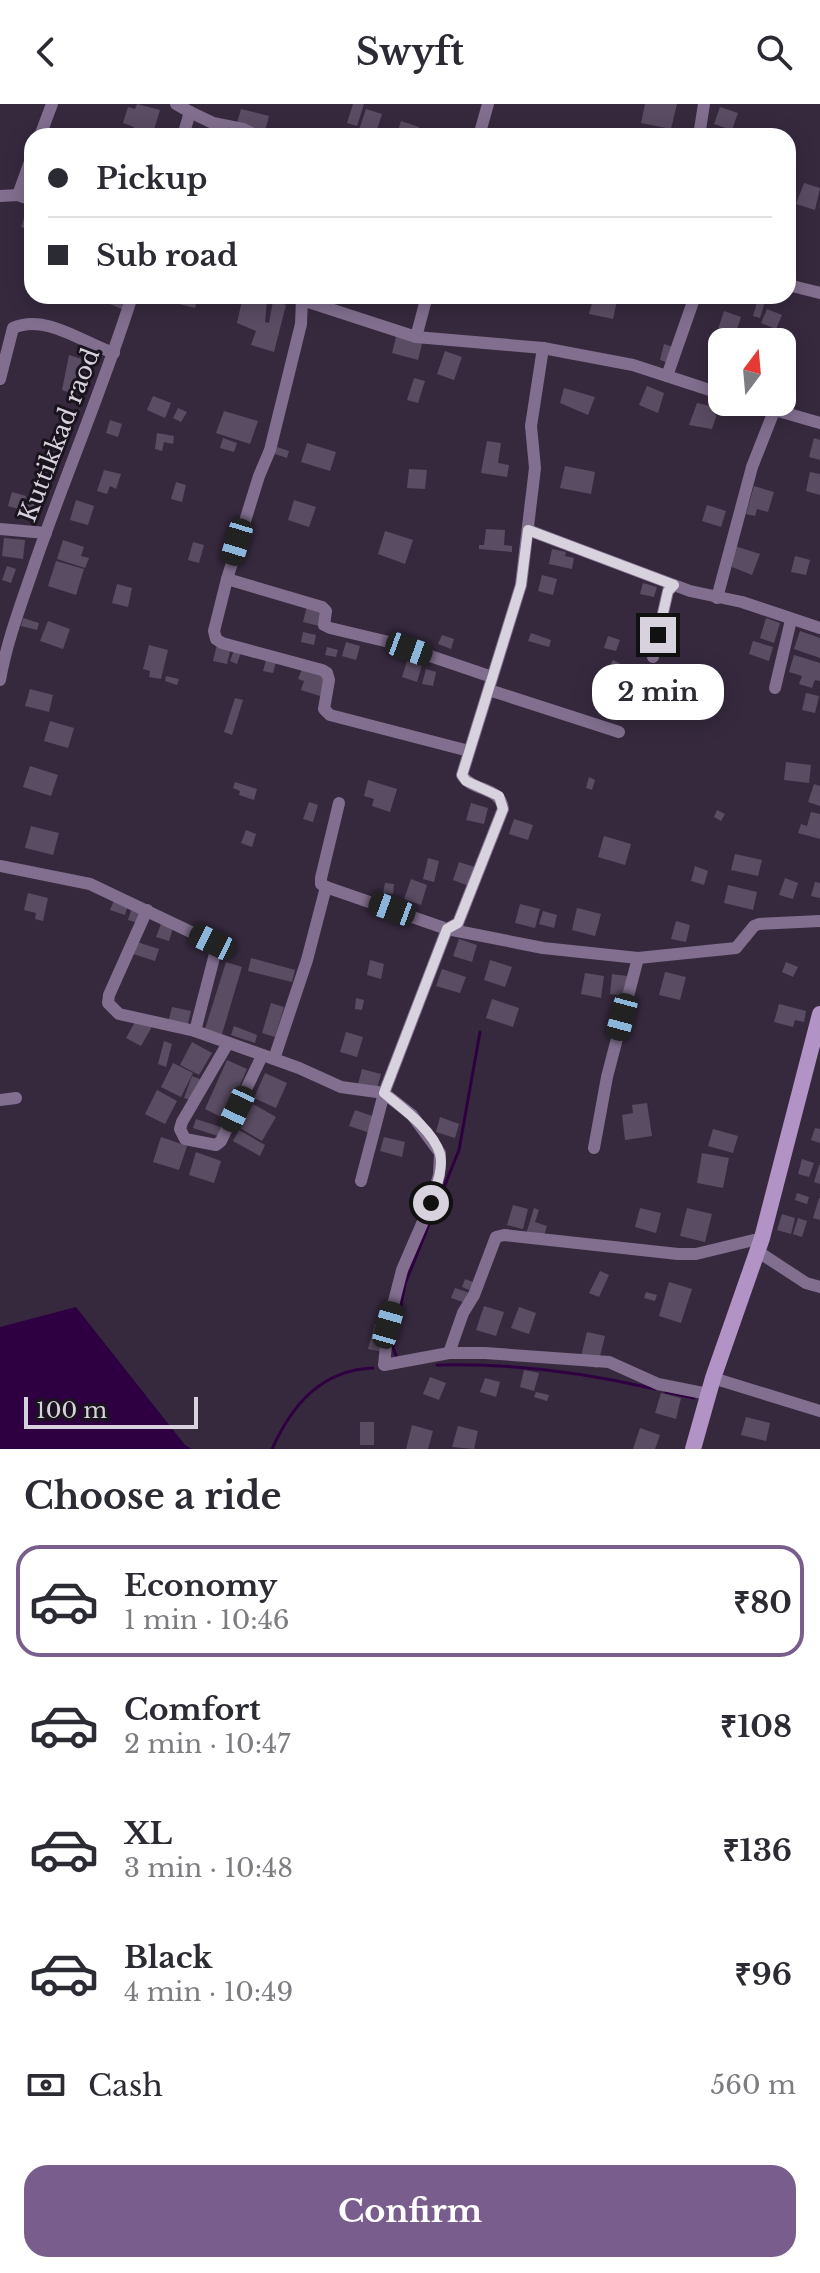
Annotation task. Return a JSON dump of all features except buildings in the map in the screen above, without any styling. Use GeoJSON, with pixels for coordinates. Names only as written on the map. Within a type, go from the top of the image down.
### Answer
{"type":"FeatureCollection","features":[{"type":"Feature","properties":{"kind":"main road"},"geometry":{"type":"LineString","coordinates":[[693,1449],[710,1386],[760,1244],[814,1061],[820,1014]]}},
{"type":"Feature","properties":{"kind":"street"},"geometry":{"type":"LineString","coordinates":[[43,128],[52,104]]}},
{"type":"Feature","properties":{"kind":"street"},"geometry":{"type":"LineString","coordinates":[[176,104],[213,123],[238,128]]}},
{"type":"Feature","properties":{"kind":"street"},"geometry":{"type":"LineString","coordinates":[[481,128],[488,104]]}},
{"type":"Feature","properties":{"kind":"street"},"geometry":{"type":"LineString","coordinates":[[700,128],[704,104]]}},
{"type":"Feature","properties":{"kind":"street"},"geometry":{"type":"LineString","coordinates":[[185,128],[190,112]]}},
{"type":"Feature","properties":{"kind":"street"},"geometry":{"type":"LineString","coordinates":[[18,195],[24,178]]}},
{"type":"Feature","properties":{"kind":"street"},"geometry":{"type":"LineString","coordinates":[[0,196],[24,197]]}},
{"type":"Feature","properties":{"kind":"street"},"geometry":{"type":"LineString","coordinates":[[796,287],[820,293]]}},
{"type":"Feature","properties":{"kind":"street","name":"Kuttikkad raod"},"geometry":{"type":"LineString","coordinates":[[0,680],[5,636],[114,353],[129,304]]}},
{"type":"Feature","properties":{"kind":"street"},"geometry":{"type":"LineString","coordinates":[[297,304],[301,324],[270,450],[227,579],[214,631],[216,639],[327,673],[329,680],[324,709],[330,715],[469,751]]}},
{"type":"Feature","properties":{"kind":"street"},"geometry":{"type":"LineString","coordinates":[[317,304],[416,337],[543,348],[633,365],[708,389]]}},
{"type":"Feature","properties":{"kind":"street"},"geometry":{"type":"LineString","coordinates":[[416,337],[425,304]]}},
{"type":"Feature","properties":{"kind":"street"},"geometry":{"type":"LineString","coordinates":[[667,376],[692,304]]}},
{"type":"Feature","properties":{"kind":"street"},"geometry":{"type":"LineString","coordinates":[[0,379],[5,334],[26,322],[55,328],[114,353]]}},
{"type":"Feature","properties":{"kind":"street"},"geometry":{"type":"LineString","coordinates":[[361,1181],[384,1093],[447,929],[458,923],[503,809],[499,796],[466,781],[462,775],[521,585],[535,468],[531,426],[543,348]]}},
{"type":"Feature","properties":{"kind":"street"},"geometry":{"type":"LineString","coordinates":[[717,598],[752,467],[772,416]]}},
{"type":"Feature","properties":{"kind":"street"},"geometry":{"type":"LineString","coordinates":[[793,416],[820,423]]}},
{"type":"Feature","properties":{"kind":"street"},"geometry":{"type":"LineString","coordinates":[[0,529],[46,533]]}},
{"type":"Feature","properties":{"kind":"street"},"geometry":{"type":"LineString","coordinates":[[528,530],[674,585],[742,602],[820,628]]}},
{"type":"Feature","properties":{"kind":"street"},"geometry":{"type":"LineString","coordinates":[[227,579],[322,607],[326,611],[324,625],[330,628],[389,642],[619,732]]}},
{"type":"Feature","properties":{"kind":"street"},"geometry":{"type":"LineString","coordinates":[[653,657],[668,591],[674,585]]}},
{"type":"Feature","properties":{"kind":"street"},"geometry":{"type":"LineString","coordinates":[[775,688],[791,620]]}},
{"type":"Feature","properties":{"kind":"street"},"geometry":{"type":"LineString","coordinates":[[339,803],[321,884],[447,929],[543,948],[638,958],[736,948],[759,924],[820,921]]}},
{"type":"Feature","properties":{"kind":"street"},"geometry":{"type":"LineString","coordinates":[[0,866],[90,884],[212,942],[216,950],[195,1031]]}},
{"type":"Feature","properties":{"kind":"street"},"geometry":{"type":"LineString","coordinates":[[228,1043],[182,1122],[180,1129],[185,1139],[216,1145],[221,1141],[268,1058],[307,960],[326,887]]}},
{"type":"Feature","properties":{"kind":"street"},"geometry":{"type":"LineString","coordinates":[[147,910],[109,995],[108,1003],[119,1014],[195,1031],[341,1087],[384,1093],[412,1115],[440,1153],[439,1175],[431,1203],[402,1270],[388,1325],[384,1365],[449,1353],[609,1362],[658,1384],[710,1386],[820,1411]]}},
{"type":"Feature","properties":{"kind":"street"},"geometry":{"type":"LineString","coordinates":[[594,1148],[607,1077],[638,958]]}},
{"type":"Feature","properties":{"kind":"street"},"geometry":{"type":"LineString","coordinates":[[0,1100],[16,1098]]}},
{"type":"Feature","properties":{"kind":"street"},"geometry":{"type":"LineString","coordinates":[[449,1353],[496,1237],[504,1235],[678,1254],[760,1244],[806,1283],[820,1287]]}},
{"type":"Feature","properties":{"kind":"shaded area"},"geometry":{"type":"Polygon","coordinates":[[[76,1307],[185,1445],[192,1449],[0,1449],[0,1327],[76,1307]]]}},
{"type":"Feature","properties":{"kind":"waterway"},"geometry":{"type":"LineString","coordinates":[[398,1360],[393,1348],[405,1284],[459,1150],[480,1032]]}},
{"type":"Feature","properties":{"kind":"waterway"},"geometry":{"type":"LineString","coordinates":[[437,1365],[546,1370],[655,1389]]}},
{"type":"Feature","properties":{"kind":"waterway"},"geometry":{"type":"LineString","coordinates":[[272,1449],[289,1418],[310,1393],[338,1375],[373,1368]]}},
{"type":"Feature","properties":{"kind":"waterway"},"geometry":{"type":"LineString","coordinates":[[666,1392],[694,1398]]}},
{"type":"Feature","properties":{"kind":"route"},"geometry":{"type":"LineString","coordinates":[[431,1203],[439,1175],[440,1153],[412,1115],[384,1093],[447,929],[458,923],[503,809],[499,796],[466,781],[462,775],[521,585],[528,530],[674,585],[668,591],[658,635]]}}]}
